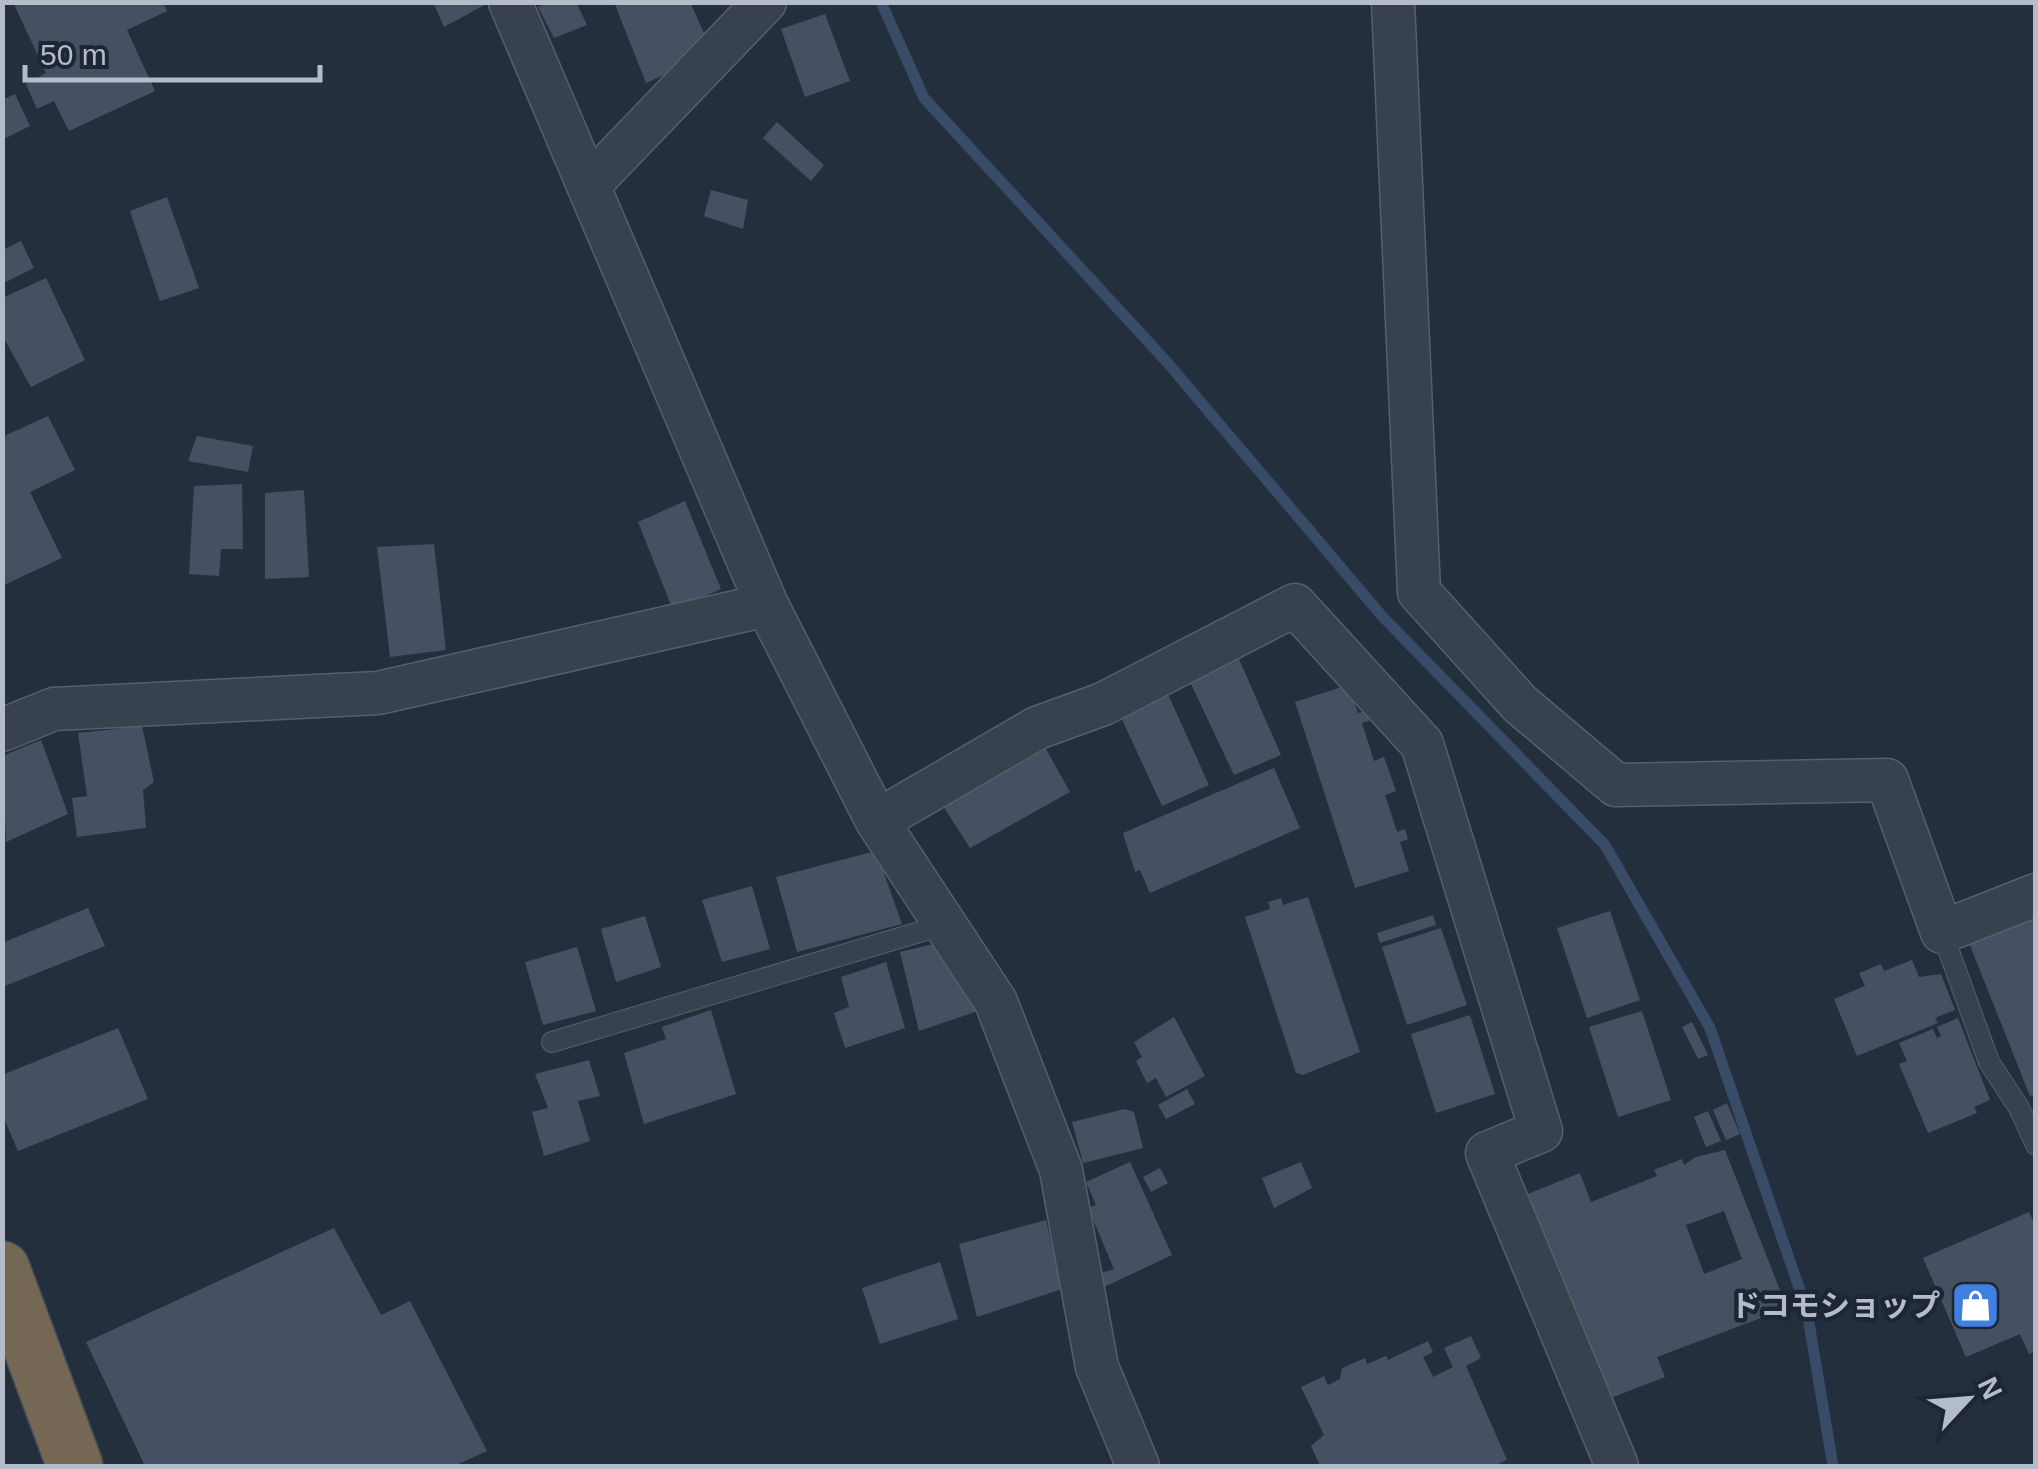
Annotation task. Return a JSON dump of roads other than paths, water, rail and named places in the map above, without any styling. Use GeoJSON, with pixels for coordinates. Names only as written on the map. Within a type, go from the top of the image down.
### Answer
{"type":"FeatureCollection","features":[{"type":"Feature","properties":{"kind":"highway"},"geometry":{"type":"LineString","coordinates":[[2,1268],[75,1466]]}},
{"type":"Feature","properties":{"kind":"street"},"geometry":{"type":"LineString","coordinates":[[510,2],[766,605],[876,821],[996,1002],[1032,1086],[1061,1170],[1097,1367],[1138,1466]]}},
{"type":"Feature","properties":{"kind":"street"},"geometry":{"type":"LineString","coordinates":[[590,184],[765,2]]}},
{"type":"Feature","properties":{"kind":"street"},"geometry":{"type":"LineString","coordinates":[[1393,2],[1420,592],[1520,704],[1616,785],[1887,780],[1942,932],[2036,895]]}},
{"type":"Feature","properties":{"kind":"street"},"geometry":{"type":"LineString","coordinates":[[2,730],[54,709],[378,692],[766,605]]}},
{"type":"Feature","properties":{"kind":"street"},"geometry":{"type":"LineString","coordinates":[[876,821],[1037,728],[1102,704],[1296,605],[1422,744],[1541,1131],[1486,1153],[1618,1466]]}},
{"type":"Feature","properties":{"kind":"lane"},"geometry":{"type":"LineString","coordinates":[[552,1042],[946,924]]}},
{"type":"Feature","properties":{"kind":"lane"},"geometry":{"type":"LineString","coordinates":[[1942,932],[1989,1062],[2019,1108],[2036,1145]]}},
{"type":"Feature","properties":{"kind":"waterway"},"geometry":{"type":"LineString","coordinates":[[881,2],[924,98],[1166,361],[1382,616],[1605,845],[1710,1028],[1807,1311],[1833,1466]]}},
{"type":"Feature","properties":{"kind":"place","name":"ドコモショップ"},"geometry":{"type":"Point","coordinates":[1975,1306]}}]}
